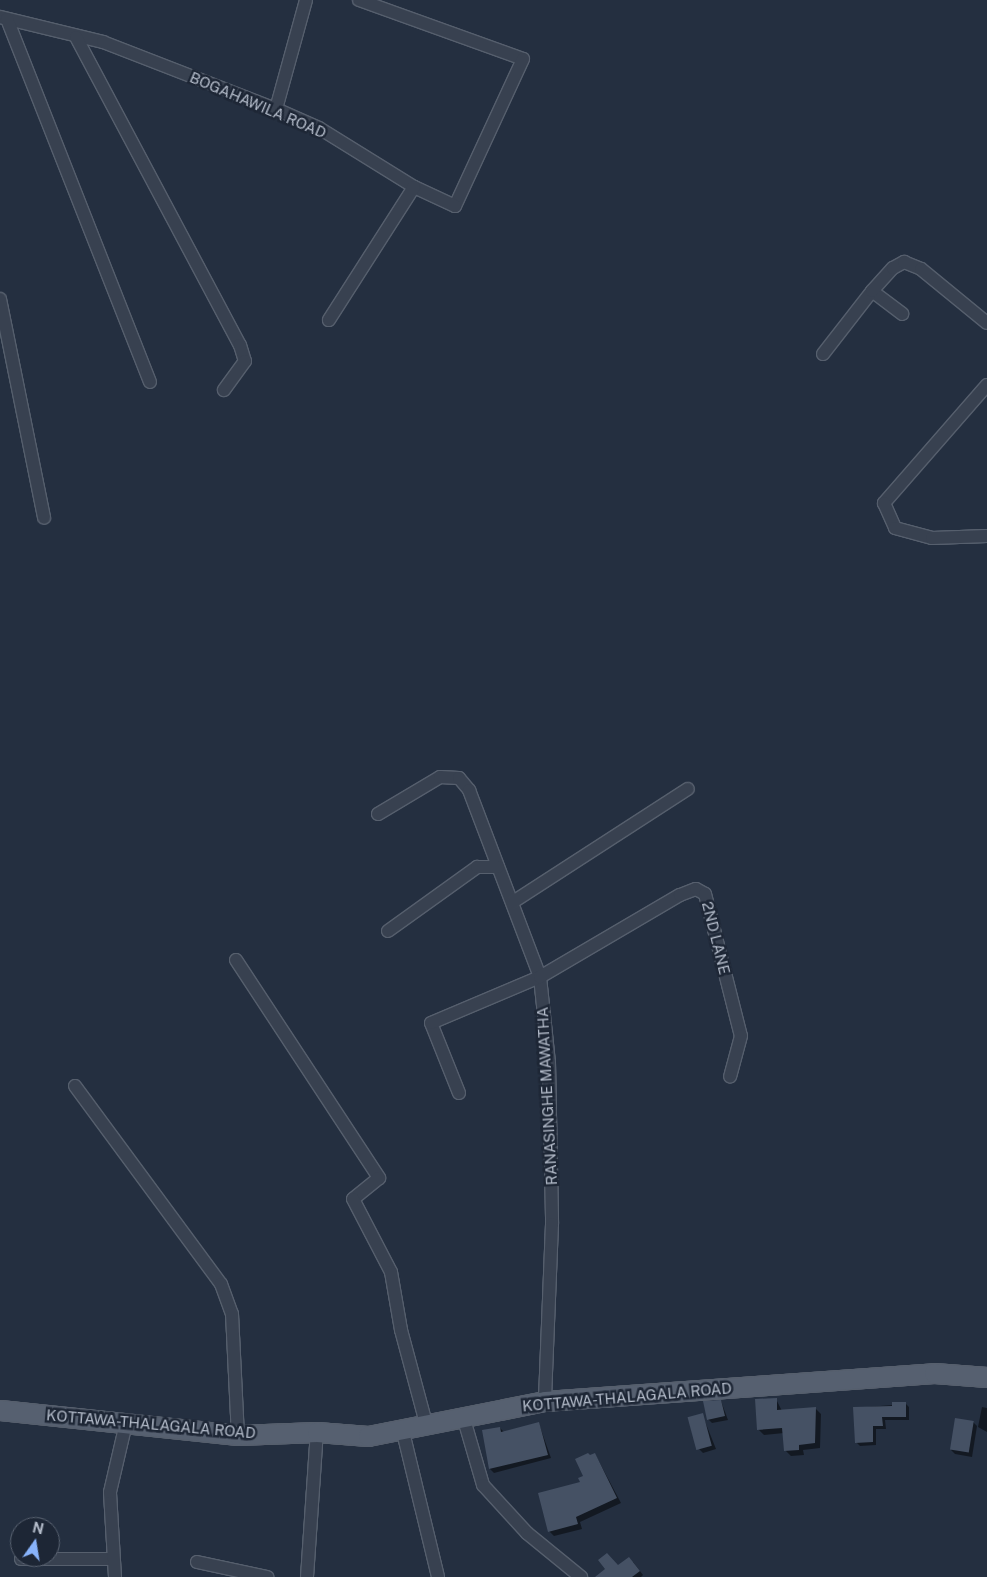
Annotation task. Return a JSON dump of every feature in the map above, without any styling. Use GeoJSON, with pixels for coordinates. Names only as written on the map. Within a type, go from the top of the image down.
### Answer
{"type":"FeatureCollection","features":[{"type":"Feature","properties":{"kind":"main road","name":"KOTTAWA-THALAGALA ROAD"},"geometry":{"type":"LineString","coordinates":[[0,1410],[238,1435],[317,1432],[368,1436],[426,1423],[545,1401],[934,1373],[987,1376]]}},
{"type":"Feature","properties":{"kind":"street"},"geometry":{"type":"LineString","coordinates":[[276,109],[306,0]]}},
{"type":"Feature","properties":{"kind":"street","name":"BOGAHAWILA ROAD"},"geometry":{"type":"LineString","coordinates":[[3,18],[103,42],[276,109],[319,128],[414,187],[455,206],[524,58],[359,0]]}},
{"type":"Feature","properties":{"kind":"street"},"geometry":{"type":"LineString","coordinates":[[3,18],[150,382]]}},
{"type":"Feature","properties":{"kind":"street"},"geometry":{"type":"LineString","coordinates":[[76,37],[240,345],[245,361],[224,390]]}},
{"type":"Feature","properties":{"kind":"street"},"geometry":{"type":"LineString","coordinates":[[329,320],[414,187]]}},
{"type":"Feature","properties":{"kind":"street"},"geometry":{"type":"LineString","coordinates":[[823,354],[872,291],[893,268],[904,262],[921,269],[987,323]]}},
{"type":"Feature","properties":{"kind":"street"},"geometry":{"type":"LineString","coordinates":[[872,291],[902,314]]}},
{"type":"Feature","properties":{"kind":"street"},"geometry":{"type":"LineString","coordinates":[[0,299],[44,518]]}},
{"type":"Feature","properties":{"kind":"street"},"geometry":{"type":"LineString","coordinates":[[987,385],[884,503],[895,528],[932,538],[987,536]]}},
{"type":"Feature","properties":{"kind":"street","name":"RANASINGHE MAWATHA"},"geometry":{"type":"LineString","coordinates":[[378,814],[440,777],[458,778],[469,790],[540,976],[549,1062],[552,1224],[545,1401]]}},
{"type":"Feature","properties":{"kind":"street"},"geometry":{"type":"LineString","coordinates":[[513,902],[688,789]]}},
{"type":"Feature","properties":{"kind":"street"},"geometry":{"type":"LineString","coordinates":[[388,931],[477,867],[498,867]]}},
{"type":"Feature","properties":{"kind":"street","name":"2ND LANE"},"geometry":{"type":"LineString","coordinates":[[540,976],[680,895],[696,889],[705,894],[742,1036],[730,1077]]}},
{"type":"Feature","properties":{"kind":"street"},"geometry":{"type":"LineString","coordinates":[[236,960],[379,1178],[353,1199],[391,1272],[401,1330],[426,1423]]}},
{"type":"Feature","properties":{"kind":"street"},"geometry":{"type":"LineString","coordinates":[[459,1093],[430,1023],[540,976]]}},
{"type":"Feature","properties":{"kind":"street"},"geometry":{"type":"LineString","coordinates":[[75,1086],[221,1284],[232,1314],[238,1435]]}},
{"type":"Feature","properties":{"kind":"street"},"geometry":{"type":"LineString","coordinates":[[463,1416],[482,1485],[528,1533],[581,1577]]}},
{"type":"Feature","properties":{"kind":"street"},"geometry":{"type":"LineString","coordinates":[[116,1577],[112,1559],[110,1492],[126,1423]]}},
{"type":"Feature","properties":{"kind":"street"},"geometry":{"type":"LineString","coordinates":[[402,1428],[438,1577]]}},
{"type":"Feature","properties":{"kind":"street"},"geometry":{"type":"LineString","coordinates":[[309,1576],[317,1432]]}},
{"type":"Feature","properties":{"kind":"street"},"geometry":{"type":"LineString","coordinates":[[60,1559],[112,1559]]}},
{"type":"Feature","properties":{"kind":"street"},"geometry":{"type":"LineString","coordinates":[[197,1562],[267,1577]]}},
{"type":"Feature","properties":{"kind":"building"},"geometry":{"type":"Polygon","coordinates":[[[777,1398],[777,1410],[816,1407],[815,1443],[799,1445],[799,1450],[784,1451],[782,1428],[757,1430],[755,1399],[777,1398]]]}},
{"type":"Feature","properties":{"kind":"building"},"geometry":{"type":"Polygon","coordinates":[[[721,1400],[725,1416],[707,1420],[703,1401],[721,1400]]]}},
{"type":"Feature","properties":{"kind":"building"},"geometry":{"type":"Polygon","coordinates":[[[892,1402],[906,1402],[906,1417],[882,1417],[883,1426],[873,1426],[873,1442],[855,1443],[853,1407],[892,1406],[892,1402]]]}},
{"type":"Feature","properties":{"kind":"building"},"geometry":{"type":"Polygon","coordinates":[[[703,1413],[712,1446],[696,1450],[688,1417],[703,1413]]]}},
{"type":"Feature","properties":{"kind":"building"},"geometry":{"type":"Polygon","coordinates":[[[955,1418],[974,1421],[969,1453],[950,1450],[955,1418]]]}},
{"type":"Feature","properties":{"kind":"building"},"geometry":{"type":"Polygon","coordinates":[[[539,1422],[548,1455],[489,1469],[482,1430],[500,1427],[501,1432],[539,1422]]]}},
{"type":"Feature","properties":{"kind":"building"},"geometry":{"type":"Polygon","coordinates":[[[588,1453],[590,1455],[595,1453],[617,1498],[576,1517],[578,1524],[548,1532],[538,1493],[580,1482],[578,1478],[583,1476],[575,1459],[588,1453]]]}},
{"type":"Feature","properties":{"kind":"building"},"geometry":{"type":"Polygon","coordinates":[[[607,1553],[618,1565],[629,1557],[640,1571],[632,1577],[595,1577],[605,1569],[598,1560],[607,1553]]]}}]}
